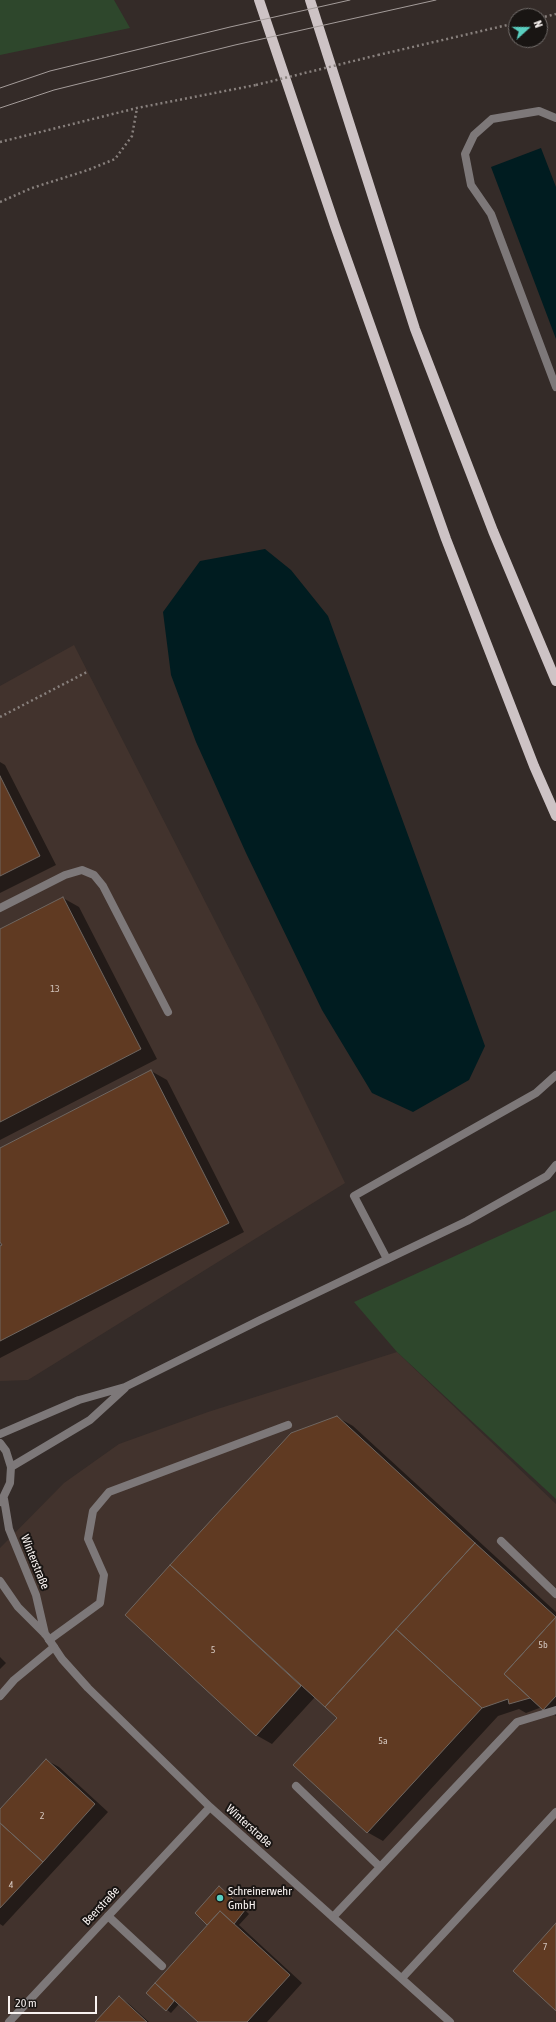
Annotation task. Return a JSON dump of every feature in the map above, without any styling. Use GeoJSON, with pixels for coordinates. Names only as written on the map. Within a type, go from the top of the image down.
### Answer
{"type":"FeatureCollection","features":[{"type":"Feature","properties":{"kind":"main road"},"geometry":{"type":"LineString","coordinates":[[260,0],[333,219],[446,539],[534,766],[556,816]]}},
{"type":"Feature","properties":{"kind":"main road"},"geometry":{"type":"LineString","coordinates":[[310,0],[415,329],[493,531],[556,681]]}},
{"type":"Feature","properties":{"kind":"street"},"geometry":{"type":"LineString","coordinates":[[556,118],[539,111],[492,119],[474,135],[465,154],[471,185],[491,214],[556,387]]}},
{"type":"Feature","properties":{"kind":"street"},"geometry":{"type":"LineString","coordinates":[[0,908],[65,875],[82,870],[94,875],[102,886],[168,1012]]}},
{"type":"Feature","properties":{"kind":"street"},"geometry":{"type":"LineString","coordinates":[[388,1259],[354,1196],[536,1093],[556,1075]]}},
{"type":"Feature","properties":{"kind":"street"},"geometry":{"type":"LineString","coordinates":[[0,1434],[79,1400],[126,1387],[467,1222],[547,1176],[556,1165]]}},
{"type":"Feature","properties":{"kind":"street"},"geometry":{"type":"LineString","coordinates":[[547,1176],[556,1175]]}},
{"type":"Feature","properties":{"kind":"street"},"geometry":{"type":"LineString","coordinates":[[11,1467],[90,1420],[126,1387]]}},
{"type":"Feature","properties":{"kind":"street"},"geometry":{"type":"LineString","coordinates":[[47,1637],[100,1603],[104,1575],[88,1539],[93,1511],[109,1492],[288,1425]]}},
{"type":"Feature","properties":{"kind":"street"},"geometry":{"type":"LineString","coordinates":[[0,1443],[6,1450],[11,1467],[10,1483],[2,1501]]}},
{"type":"Feature","properties":{"kind":"street","name":"Winterstraße"},"geometry":{"type":"LineString","coordinates":[[2,1501],[8,1529],[36,1595],[47,1637]]}},
{"type":"Feature","properties":{"kind":"street"},"geometry":{"type":"LineString","coordinates":[[501,1541],[556,1594]]}},
{"type":"Feature","properties":{"kind":"street","name":"Winterstraße"},"geometry":{"type":"LineString","coordinates":[[0,1581],[18,1607],[47,1637],[62,1659],[88,1688],[210,1807],[450,2022]]}},
{"type":"Feature","properties":{"kind":"street"},"geometry":{"type":"LineString","coordinates":[[0,1696],[14,1680],[54,1647]]}},
{"type":"Feature","properties":{"kind":"street"},"geometry":{"type":"LineString","coordinates":[[333,1917],[517,1722],[554,1712],[556,1710]]}},
{"type":"Feature","properties":{"kind":"street"},"geometry":{"type":"LineString","coordinates":[[296,1786],[380,1867]]}},
{"type":"Feature","properties":{"kind":"street","name":"Beerstraße"},"geometry":{"type":"LineString","coordinates":[[9,2022],[210,1807]]}},
{"type":"Feature","properties":{"kind":"street"},"geometry":{"type":"LineString","coordinates":[[402,1978],[556,1812]]}},
{"type":"Feature","properties":{"kind":"street"},"geometry":{"type":"LineString","coordinates":[[108,1916],[162,1966]]}},
{"type":"Feature","properties":{"kind":"path"},"geometry":{"type":"LineString","coordinates":[[0,142],[137,108],[256,85],[508,25]]}},
{"type":"Feature","properties":{"kind":"path"},"geometry":{"type":"LineString","coordinates":[[0,202],[32,188],[88,170],[115,159],[132,136],[137,108]]}},
{"type":"Feature","properties":{"kind":"path"},"geometry":{"type":"LineString","coordinates":[[0,717],[87,672]]}},
{"type":"Feature","properties":{"kind":"shaded area"},"geometry":{"type":"Polygon","coordinates":[[[74,645],[261,1011],[345,1183],[28,1380],[0,1381],[0,686],[74,645]]]}},
{"type":"Feature","properties":{"kind":"shaded area"},"geometry":{"type":"Polygon","coordinates":[[[397,1352],[556,1504],[556,2022],[0,2022],[0,1548],[64,1483],[119,1444],[208,1412],[397,1352]]]}},
{"type":"Feature","properties":{"kind":"green space"},"geometry":{"type":"Polygon","coordinates":[[[0,0],[114,0],[130,28],[0,55],[0,0]]]}},
{"type":"Feature","properties":{"kind":"green space"},"geometry":{"type":"Polygon","coordinates":[[[556,1210],[556,1499],[397,1352],[354,1302],[556,1210]]]}},
{"type":"Feature","properties":{"kind":"water"},"geometry":{"type":"Polygon","coordinates":[[[541,148],[556,187],[556,339],[491,167],[541,148]]]}},
{"type":"Feature","properties":{"kind":"water"},"geometry":{"type":"Polygon","coordinates":[[[265,549],[291,570],[328,616],[485,1046],[469,1080],[413,1112],[372,1093],[322,1010],[246,853],[196,742],[171,675],[163,612],[200,561],[265,549]]]}},
{"type":"Feature","properties":{"kind":"building"},"geometry":{"type":"Polygon","coordinates":[[[0,776],[40,856],[0,876],[0,776]]]}},
{"type":"Feature","properties":{"kind":"building"},"geometry":{"type":"Polygon","coordinates":[[[63,897],[141,1049],[0,1122],[0,929],[63,897]]]}},
{"type":"Feature","properties":{"kind":"building"},"geometry":{"type":"Polygon","coordinates":[[[151,1070],[229,1223],[0,1341],[0,1246],[2,1245],[0,1242],[0,1148],[151,1070]]]}},
{"type":"Feature","properties":{"kind":"building"},"geometry":{"type":"Polygon","coordinates":[[[337,1416],[475,1543],[325,1707],[170,1565],[291,1433],[337,1416]]]}},
{"type":"Feature","properties":{"kind":"building"},"geometry":{"type":"Polygon","coordinates":[[[475,1543],[556,1617],[504,1674],[530,1698],[509,1704],[508,1699],[482,1708],[396,1629],[475,1543]]]}},
{"type":"Feature","properties":{"kind":"building"},"geometry":{"type":"Polygon","coordinates":[[[170,1565],[301,1686],[256,1736],[125,1615],[170,1565]]]}},
{"type":"Feature","properties":{"kind":"building"},"geometry":{"type":"Polygon","coordinates":[[[556,1617],[556,1696],[543,1710],[504,1674],[556,1617]]]}},
{"type":"Feature","properties":{"kind":"building"},"geometry":{"type":"Polygon","coordinates":[[[396,1629],[482,1708],[367,1833],[293,1765],[337,1718],[325,1707],[396,1629]]]}},
{"type":"Feature","properties":{"kind":"building"},"geometry":{"type":"Polygon","coordinates":[[[46,1759],[95,1804],[43,1862],[0,1823],[0,1809],[46,1759]]]}},
{"type":"Feature","properties":{"kind":"building"},"geometry":{"type":"Polygon","coordinates":[[[0,1823],[43,1862],[0,1908],[0,1823]]]}},
{"type":"Feature","properties":{"kind":"building","name":"Schreinerwehr GmbH"},"geometry":{"type":"Polygon","coordinates":[[[219,1886],[245,1910],[234,1924],[220,1911],[207,1925],[195,1913],[219,1886]]]}},
{"type":"Feature","properties":{"kind":"building"},"geometry":{"type":"Polygon","coordinates":[[[220,1911],[290,1975],[247,2022],[198,2022],[155,1983],[220,1911]]]}},
{"type":"Feature","properties":{"kind":"building"},"geometry":{"type":"Polygon","coordinates":[[[556,1923],[556,2011],[513,1971],[556,1923]]]}},
{"type":"Feature","properties":{"kind":"building"},"geometry":{"type":"Polygon","coordinates":[[[155,1983],[174,2001],[166,2011],[146,1993],[155,1983]]]}},
{"type":"Feature","properties":{"kind":"building"},"geometry":{"type":"Polygon","coordinates":[[[119,1996],[147,2022],[95,2022],[119,1996]]]}},
{"type":"Feature","properties":{"kind":"tram line"},"geometry":{"type":"LineString","coordinates":[[0,88],[50,71],[230,27],[350,0]]}},
{"type":"Feature","properties":{"kind":"tram line"},"geometry":{"type":"LineString","coordinates":[[0,108],[54,90],[235,45],[436,0]]}},
{"type":"Feature","properties":{"kind":"place","name":"Schreinerwehr GmbH"},"geometry":{"type":"Point","coordinates":[220,1898]}}]}
